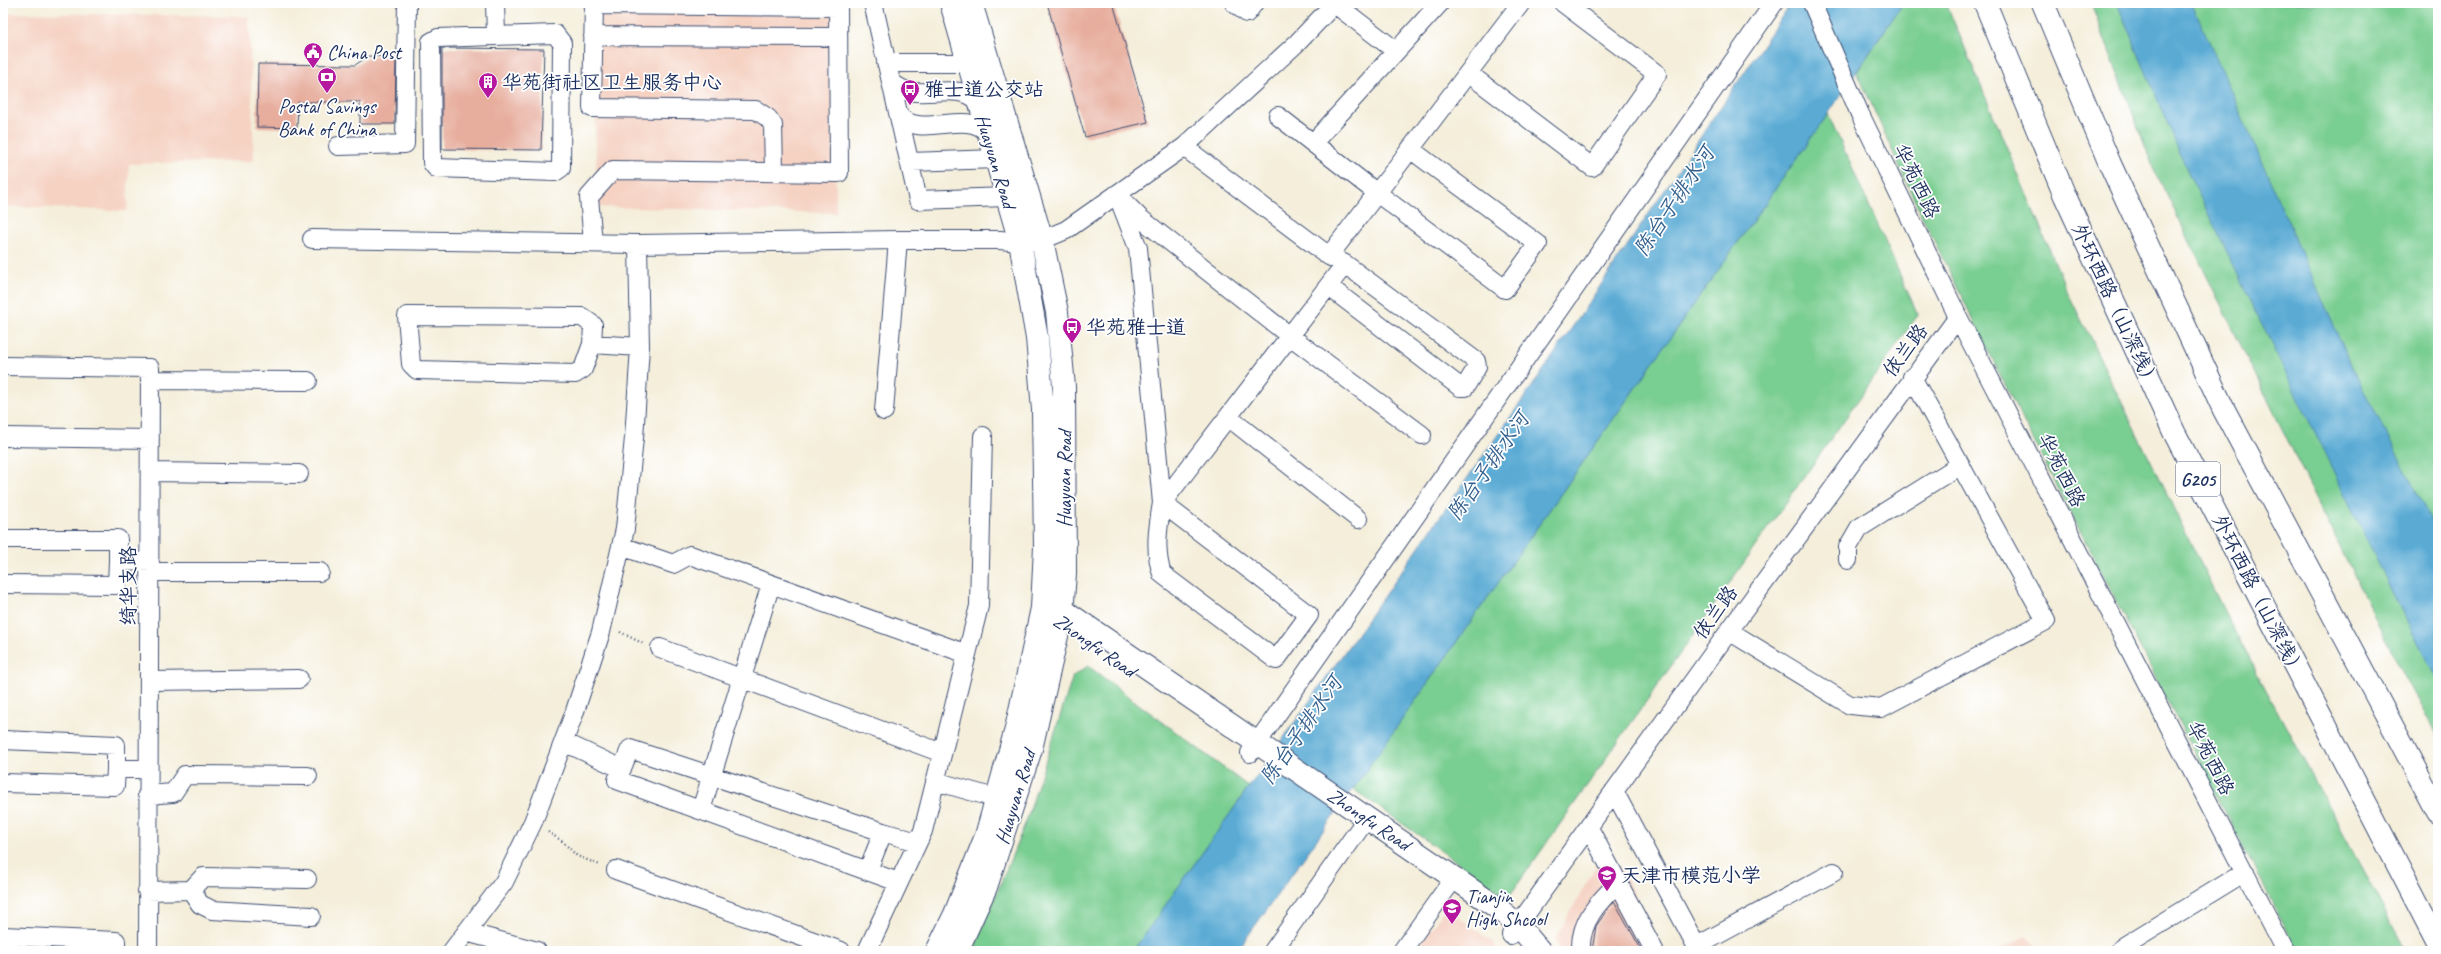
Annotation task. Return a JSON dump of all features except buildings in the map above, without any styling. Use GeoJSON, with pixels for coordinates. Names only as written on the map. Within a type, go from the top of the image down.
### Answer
{"type":"FeatureCollection","features":[{"type":"Feature","properties":{"kind":"main road","name":"外环西路（山深线）"},"geometry":{"type":"LineString","coordinates":[[1985,3],[2065,196],[2174,432],[2438,943]]}},
{"type":"Feature","properties":{"kind":"main road","name":"G205"},"geometry":{"type":"LineString","coordinates":[[2043,3],[2110,164],[2223,408],[2438,812]]}},
{"type":"Feature","properties":{"kind":"main road","name":"Huayuan Road"},"geometry":{"type":"LineString","coordinates":[[957,951],[986,887],[1006,801],[1030,666],[1059,614],[1044,567],[1043,410],[1037,338],[1020,242],[967,62],[964,9]]}},
{"type":"Feature","properties":{"kind":"main road","name":"Huayuan Road"},"geometry":{"type":"LineString","coordinates":[[937,951],[1031,749],[1059,614],[1065,573],[1064,387],[1057,312],[1042,240],[964,9]]}},
{"type":"Feature","properties":{"kind":"main road"},"geometry":{"type":"LineString","coordinates":[[1065,573],[1072,605],[1088,634]]}},
{"type":"Feature","properties":{"kind":"main road","name":"Zhongfu Road"},"geometry":{"type":"LineString","coordinates":[[1059,614],[1451,883],[1495,906],[1514,930],[1526,951]]}},
{"type":"Feature","properties":{"kind":"main road","name":"Zhongfu Road"},"geometry":{"type":"LineString","coordinates":[[1514,930],[1540,951]]}},
{"type":"Feature","properties":{"kind":"street"},"geometry":{"type":"LineString","coordinates":[[338,146],[405,144],[406,3]]}},
{"type":"Feature","properties":{"kind":"street"},"geometry":{"type":"LineString","coordinates":[[495,3],[496,35],[498,35]]}},
{"type":"Feature","properties":{"kind":"street"},"geometry":{"type":"LineString","coordinates":[[872,3],[918,200],[1007,197]]}},
{"type":"Feature","properties":{"kind":"street"},"geometry":{"type":"LineString","coordinates":[[944,3],[964,9]]}},
{"type":"Feature","properties":{"kind":"street"},"geometry":{"type":"LineString","coordinates":[[1234,3],[1247,13],[1254,3]]}},
{"type":"Feature","properties":{"kind":"street"},"geometry":{"type":"LineString","coordinates":[[312,239],[638,244],[898,240],[1000,240],[1020,242],[1042,240],[1066,230],[1184,147],[1298,42],[1335,3],[1396,51]]}},
{"type":"Feature","properties":{"kind":"street"},"geometry":{"type":"LineString","coordinates":[[1313,143],[1440,3]]}},
{"type":"Feature","properties":{"kind":"street"},"geometry":{"type":"LineString","coordinates":[[1329,256],[1521,3]]}},
{"type":"Feature","properties":{"kind":"street"},"geometry":{"type":"LineString","coordinates":[[1468,73],[1592,167],[1657,74],[1563,3]]}},
{"type":"Feature","properties":{"kind":"street","name":"华苑西路"},"geometry":{"type":"LineString","coordinates":[[1812,3],[1860,114],[1958,317],[2285,951]]}},
{"type":"Feature","properties":{"kind":"street"},"geometry":{"type":"LineString","coordinates":[[593,243],[589,197],[613,170],[839,173],[838,5],[594,4],[592,108],[756,110],[768,118],[773,125],[774,172]]}},
{"type":"Feature","properties":{"kind":"street"},"geometry":{"type":"LineString","coordinates":[[1256,750],[1766,6]]}},
{"type":"Feature","properties":{"kind":"street"},"geometry":{"type":"LineString","coordinates":[[555,34],[562,43],[561,168],[555,172],[436,168],[432,163],[431,42],[438,38],[498,35],[555,34]]}},
{"type":"Feature","properties":{"kind":"street"},"geometry":{"type":"LineString","coordinates":[[593,36],[838,37]]}},
{"type":"Feature","properties":{"kind":"street"},"geometry":{"type":"LineString","coordinates":[[886,63],[967,62]]}},
{"type":"Feature","properties":{"kind":"street"},"geometry":{"type":"LineString","coordinates":[[891,81],[898,87],[912,91],[963,91],[978,101]]}},
{"type":"Feature","properties":{"kind":"street"},"geometry":{"type":"LineString","coordinates":[[899,116],[911,125],[970,124],[980,127],[988,133]]}},
{"type":"Feature","properties":{"kind":"street"},"geometry":{"type":"LineString","coordinates":[[1278,116],[1377,193],[1505,289],[1538,244],[1410,149]]}},
{"type":"Feature","properties":{"kind":"street"},"geometry":{"type":"LineString","coordinates":[[1184,147],[1329,256],[1345,264],[1476,361],[1477,368],[1465,387],[1460,387],[1328,286]]}},
{"type":"Feature","properties":{"kind":"street"},"geometry":{"type":"LineString","coordinates":[[910,162],[996,159]]}},
{"type":"Feature","properties":{"kind":"street"},"geometry":{"type":"LineString","coordinates":[[1117,194],[1140,218],[1290,336],[1422,435]]}},
{"type":"Feature","properties":{"kind":"street"},"geometry":{"type":"LineString","coordinates":[[1117,194],[1138,248],[1162,503],[1157,534],[1157,561],[1162,574],[1276,660],[1309,615],[1162,503]]}},
{"type":"Feature","properties":{"kind":"street"},"geometry":{"type":"LineString","coordinates":[[884,411],[898,240]]}},
{"type":"Feature","properties":{"kind":"street"},"geometry":{"type":"LineString","coordinates":[[452,951],[504,882],[533,822],[564,742],[603,622],[625,529],[634,438],[640,347],[638,244]]}},
{"type":"Feature","properties":{"kind":"street"},"geometry":{"type":"LineString","coordinates":[[1162,503],[1345,264]]}},
{"type":"Feature","properties":{"kind":"street"},"geometry":{"type":"LineString","coordinates":[[407,316],[582,317],[593,325],[592,344],[583,369],[575,374],[417,370],[411,364],[407,316]]}},
{"type":"Feature","properties":{"kind":"street","name":"依兰路"},"geometry":{"type":"LineString","coordinates":[[1514,930],[1589,828],[1614,791],[1912,377],[1958,317]]}},
{"type":"Feature","properties":{"kind":"street"},"geometry":{"type":"LineString","coordinates":[[592,344],[640,347]]}},
{"type":"Feature","properties":{"kind":"street"},"geometry":{"type":"LineString","coordinates":[[3,366],[150,368],[150,380],[308,381]]}},
{"type":"Feature","properties":{"kind":"street"},"geometry":{"type":"LineString","coordinates":[[1729,631],[1850,705],[1881,708],[2046,621],[1912,377]]}},
{"type":"Feature","properties":{"kind":"street","name":"绮华支路"},"geometry":{"type":"LineString","coordinates":[[148,951],[146,891],[147,769],[150,681],[150,380]]}},
{"type":"Feature","properties":{"kind":"street"},"geometry":{"type":"LineString","coordinates":[[1228,417],[1358,519]]}},
{"type":"Feature","properties":{"kind":"street"},"geometry":{"type":"LineString","coordinates":[[866,951],[923,831],[979,606],[983,436]]}},
{"type":"Feature","properties":{"kind":"street"},"geometry":{"type":"LineString","coordinates":[[3,437],[150,439]]}},
{"type":"Feature","properties":{"kind":"street"},"geometry":{"type":"LineString","coordinates":[[1848,560],[1848,548],[1859,528],[1960,465]]}},
{"type":"Feature","properties":{"kind":"street"},"geometry":{"type":"LineString","coordinates":[[151,472],[299,474]]}},
{"type":"Feature","properties":{"kind":"street"},"geometry":{"type":"LineString","coordinates":[[3,539],[118,539],[117,585],[3,584]]}},
{"type":"Feature","properties":{"kind":"street"},"geometry":{"type":"LineString","coordinates":[[621,546],[673,564],[690,554],[967,654]]}},
{"type":"Feature","properties":{"kind":"street"},"geometry":{"type":"LineString","coordinates":[[118,561],[150,567],[320,572]]}},
{"type":"Feature","properties":{"kind":"street"},"geometry":{"type":"LineString","coordinates":[[701,810],[771,584]]}},
{"type":"Feature","properties":{"kind":"street"},"geometry":{"type":"LineString","coordinates":[[660,648],[942,753]]}},
{"type":"Feature","properties":{"kind":"street"},"geometry":{"type":"LineString","coordinates":[[150,681],[299,679]]}},
{"type":"Feature","properties":{"kind":"street"},"geometry":{"type":"LineString","coordinates":[[3,740],[116,745],[115,786],[3,783]]}},
{"type":"Feature","properties":{"kind":"street"},"geometry":{"type":"LineString","coordinates":[[564,742],[622,769]]}},
{"type":"Feature","properties":{"kind":"street"},"geometry":{"type":"LineString","coordinates":[[898,882],[618,780],[630,750],[917,842]]}},
{"type":"Feature","properties":{"kind":"street"},"geometry":{"type":"LineString","coordinates":[[116,769],[147,769]]}},
{"type":"Feature","properties":{"kind":"street"},"geometry":{"type":"LineString","coordinates":[[147,795],[173,793],[185,775],[308,776]]}},
{"type":"Feature","properties":{"kind":"street"},"geometry":{"type":"LineString","coordinates":[[935,781],[1006,801]]}},
{"type":"Feature","properties":{"kind":"street"},"geometry":{"type":"LineString","coordinates":[[1614,791],[1698,949],[1834,872]]}},
{"type":"Feature","properties":{"kind":"street"},"geometry":{"type":"LineString","coordinates":[[1273,951],[1358,819]]}},
{"type":"Feature","properties":{"kind":"street"},"geometry":{"type":"LineString","coordinates":[[1589,828],[1654,950]]}},
{"type":"Feature","properties":{"kind":"street"},"geometry":{"type":"LineString","coordinates":[[868,870],[883,832]]}},
{"type":"Feature","properties":{"kind":"street"},"geometry":{"type":"LineString","coordinates":[[616,870],[841,951]]}},
{"type":"Feature","properties":{"kind":"street"},"geometry":{"type":"LineString","coordinates":[[2122,950],[2245,872]]}},
{"type":"Feature","properties":{"kind":"street"},"geometry":{"type":"LineString","coordinates":[[146,891],[191,890],[203,877],[307,879]]}},
{"type":"Feature","properties":{"kind":"street"},"geometry":{"type":"LineString","coordinates":[[1402,951],[1451,883]]}},
{"type":"Feature","properties":{"kind":"street"},"geometry":{"type":"LineString","coordinates":[[1581,951],[1580,944],[1587,919],[1602,898],[1618,883]]}},
{"type":"Feature","properties":{"kind":"street"},"geometry":{"type":"LineString","coordinates":[[191,890],[200,904],[212,910],[311,916]]}},
{"type":"Feature","properties":{"kind":"street"},"geometry":{"type":"LineString","coordinates":[[466,932],[537,951]]}},
{"type":"Feature","properties":{"kind":"street"},"geometry":{"type":"LineString","coordinates":[[3,936],[116,941],[116,951]]}},
{"type":"Feature","properties":{"kind":"path"},"geometry":{"type":"LineString","coordinates":[[603,622],[638,642],[660,648]]}},
{"type":"Feature","properties":{"kind":"path"},"geometry":{"type":"LineString","coordinates":[[533,822],[562,842],[577,856],[616,870]]}},
{"type":"Feature","properties":{"kind":"shaded area"},"geometry":{"type":"Polygon","coordinates":[[[593,7],[835,8],[836,213],[597,207],[593,7]]]}},
{"type":"Feature","properties":{"kind":"shaded area"},"geometry":{"type":"Polygon","coordinates":[[[3,13],[249,16],[254,161],[129,164],[127,211],[3,206],[3,13]]]}},
{"type":"Feature","properties":{"kind":"shaded area","name":"天津市模范小学"},"geometry":{"type":"Polygon","coordinates":[[[1608,844],[1664,951],[1561,951],[1555,940],[1608,844]]]}},
{"type":"Feature","properties":{"kind":"shaded area","name":"Tianjin High Shcool"},"geometry":{"type":"Polygon","coordinates":[[[1446,907],[1493,943],[1497,951],[1415,951],[1446,907]]]}},
{"type":"Feature","properties":{"kind":"shaded area"},"geometry":{"type":"Polygon","coordinates":[[[2026,936],[2042,951],[1997,951],[2026,936]]]}},
{"type":"Feature","properties":{"kind":"green space"},"geometry":{"type":"Polygon","coordinates":[[[1903,3],[1946,3],[2068,293],[2227,617],[2406,951],[2297,951],[2012,399],[1919,210],[1857,72],[1903,3]]]}},
{"type":"Feature","properties":{"kind":"green space"},"geometry":{"type":"Polygon","coordinates":[[[2091,3],[2438,3],[2438,739],[2389,646],[2153,167],[2091,3]]]}},
{"type":"Feature","properties":{"kind":"green space"},"geometry":{"type":"Polygon","coordinates":[[[1828,114],[1918,315],[1508,898],[1353,789],[1828,114]]]}},
{"type":"Feature","properties":{"kind":"green space"},"geometry":{"type":"Polygon","coordinates":[[[1088,666],[1249,787],[1133,951],[973,951],[1027,819],[1073,676],[1088,666]]]}},
{"type":"Feature","properties":{"kind":"water","name":"陈台子排水河"},"geometry":{"type":"Polygon","coordinates":[[[1791,3],[1903,3],[1828,114],[1353,789],[1237,951],[1133,951],[1538,378],[1791,3]]]}},
{"type":"Feature","properties":{"kind":"water"},"geometry":{"type":"Polygon","coordinates":[[[2117,3],[2192,3],[2352,367],[2438,533],[2438,680],[2399,606],[2188,172],[2117,3]]]}},
{"type":"Feature","properties":{"kind":"place","name":"China Post"},"geometry":{"type":"Point","coordinates":[313,69]}},
{"type":"Feature","properties":{"kind":"place","name":"Postal Savings Bank of China"},"geometry":{"type":"Point","coordinates":[327,94]}},
{"type":"Feature","properties":{"kind":"place","name":"华苑街社区卫生服务中心"},"geometry":{"type":"Point","coordinates":[488,99]}},
{"type":"Feature","properties":{"kind":"place","name":"雅士道公交站"},"geometry":{"type":"Point","coordinates":[910,106]}},
{"type":"Feature","properties":{"kind":"place","name":"华苑雅士道"},"geometry":{"type":"Point","coordinates":[1072,344]}},
{"type":"Feature","properties":{"kind":"place","name":"天津市模范小学"},"geometry":{"type":"Point","coordinates":[1607,892]}},
{"type":"Feature","properties":{"kind":"place","name":"Tianjin High Shcool"},"geometry":{"type":"Point","coordinates":[1452,925]}}]}
